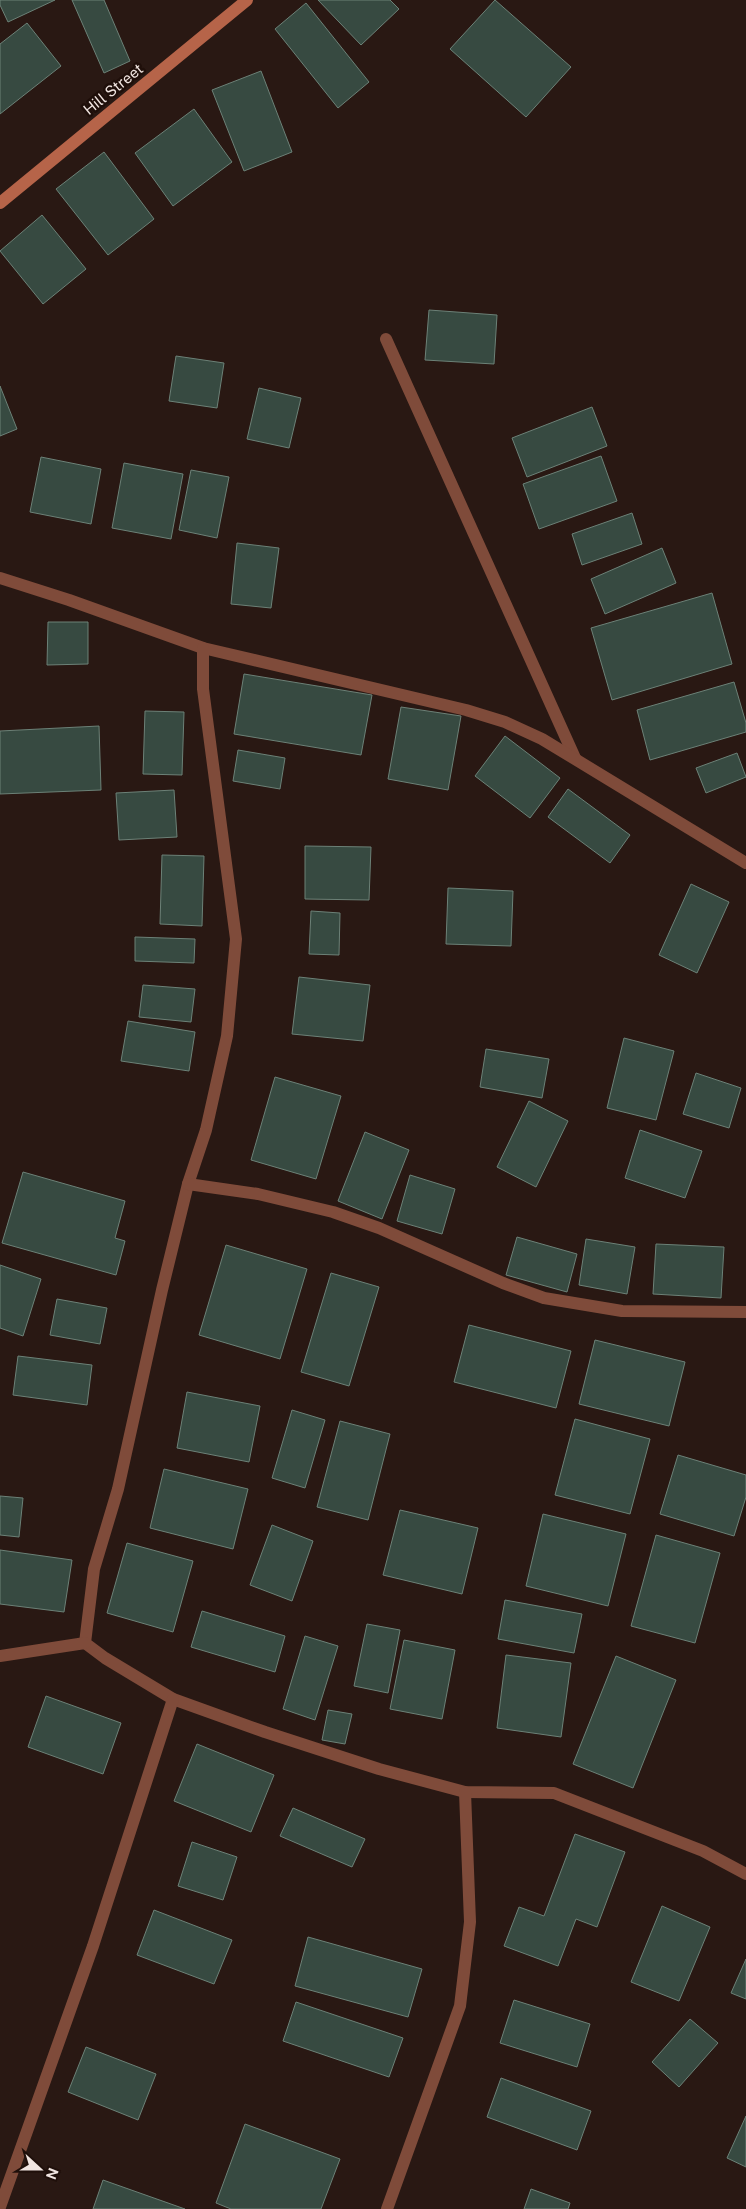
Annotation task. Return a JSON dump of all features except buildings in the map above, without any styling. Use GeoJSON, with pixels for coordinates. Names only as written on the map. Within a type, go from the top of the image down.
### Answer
{"type":"FeatureCollection","features":[{"type":"Feature","properties":{"kind":"main road","name":"Hill Street"},"geometry":{"type":"LineString","coordinates":[[0,203],[247,0]]}},
{"type":"Feature","properties":{"kind":"street"},"geometry":{"type":"LineString","coordinates":[[386,339],[575,758]]}},
{"type":"Feature","properties":{"kind":"street"},"geometry":{"type":"LineString","coordinates":[[0,578],[69,600],[203,648],[466,710],[505,722],[542,739],[575,758],[746,862]]}},
{"type":"Feature","properties":{"kind":"street"},"geometry":{"type":"LineString","coordinates":[[85,1643],[94,1569],[118,1489],[162,1290],[188,1184],[206,1130],[227,1036],[236,939],[203,689],[203,648]]}},
{"type":"Feature","properties":{"kind":"street"},"geometry":{"type":"LineString","coordinates":[[188,1184],[258,1194],[333,1212],[379,1228],[503,1283],[544,1298],[622,1311],[746,1312]]}},
{"type":"Feature","properties":{"kind":"street"},"geometry":{"type":"LineString","coordinates":[[0,1656],[85,1643],[105,1658],[172,1699],[322,1751],[379,1769],[465,1792],[554,1793],[703,1851],[746,1874]]}},
{"type":"Feature","properties":{"kind":"street"},"geometry":{"type":"LineString","coordinates":[[0,2207],[93,1946],[172,1699]]}},
{"type":"Feature","properties":{"kind":"street"},"geometry":{"type":"LineString","coordinates":[[387,2209],[460,2006],[470,1922],[465,1792]]}}]}
